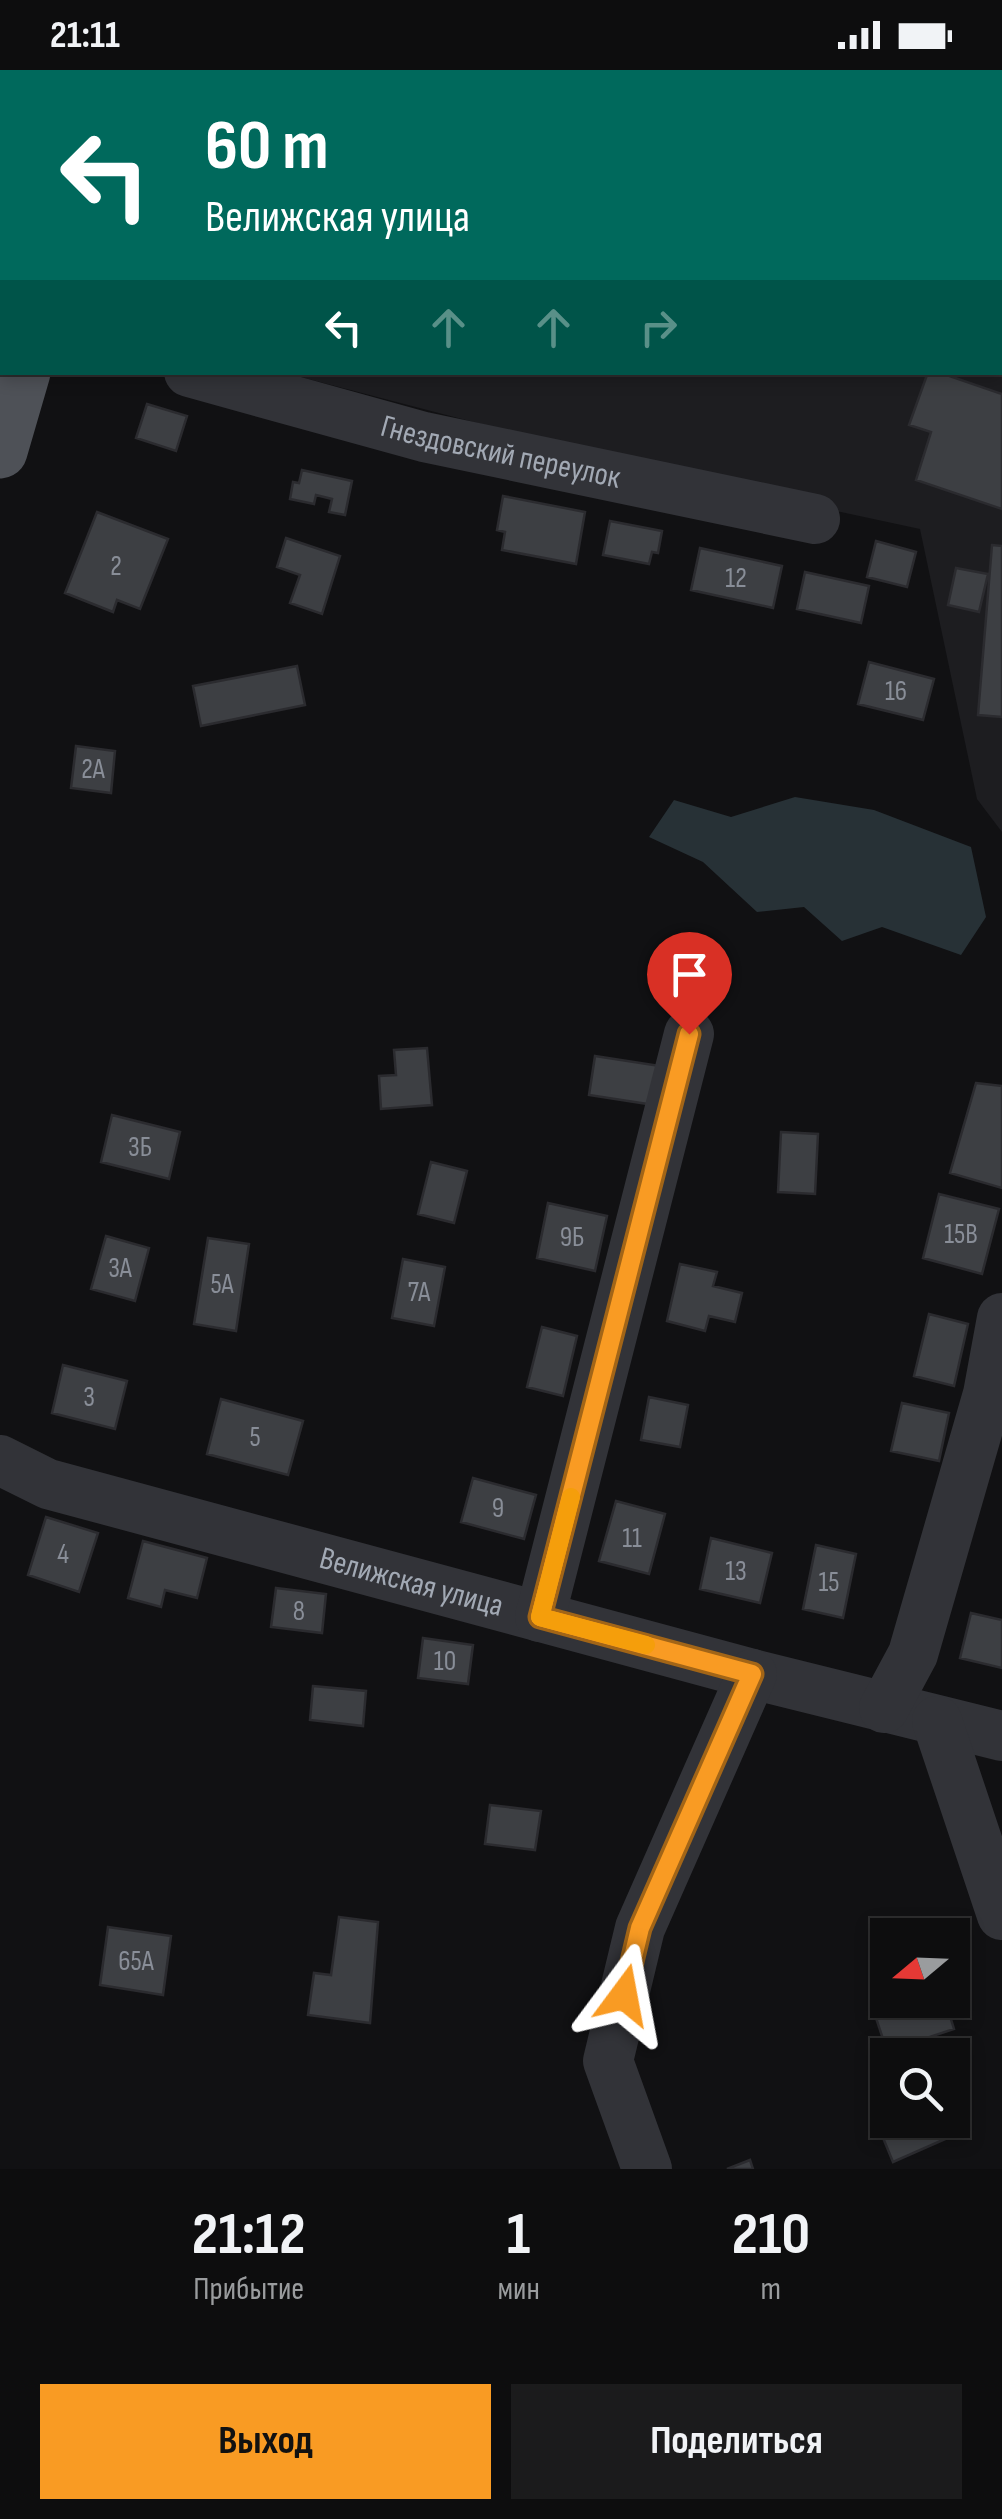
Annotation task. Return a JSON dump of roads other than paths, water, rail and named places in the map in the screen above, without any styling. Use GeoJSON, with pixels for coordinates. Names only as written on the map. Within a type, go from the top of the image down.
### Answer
{"type":"FeatureCollection","features":[{"type":"Feature","properties":{"kind":"main road"},"geometry":{"type":"LineString","coordinates":[[0,451],[21,375]]}},
{"type":"Feature","properties":{"kind":"street","name":"Гнездовский переулок"},"geometry":{"type":"LineString","coordinates":[[199,375],[424,437],[816,518]]}},
{"type":"Feature","properties":{"kind":"street"},"geometry":{"type":"LineString","coordinates":[[540,1617],[689,1034]]}},
{"type":"Feature","properties":{"kind":"street"},"geometry":{"type":"LineString","coordinates":[[884,1708],[912,1654],[988,1394],[1002,1318]]}},
{"type":"Feature","properties":{"kind":"street","name":"Велижская улица"},"geometry":{"type":"LineString","coordinates":[[0,1460],[48,1484],[752,1674],[1002,1736]]}},
{"type":"Feature","properties":{"kind":"street"},"geometry":{"type":"LineString","coordinates":[[647,2169],[608,2062],[640,1928],[752,1674]]}},
{"type":"Feature","properties":{"kind":"street"},"geometry":{"type":"LineString","coordinates":[[937,1721],[1002,1915]]}}]}
